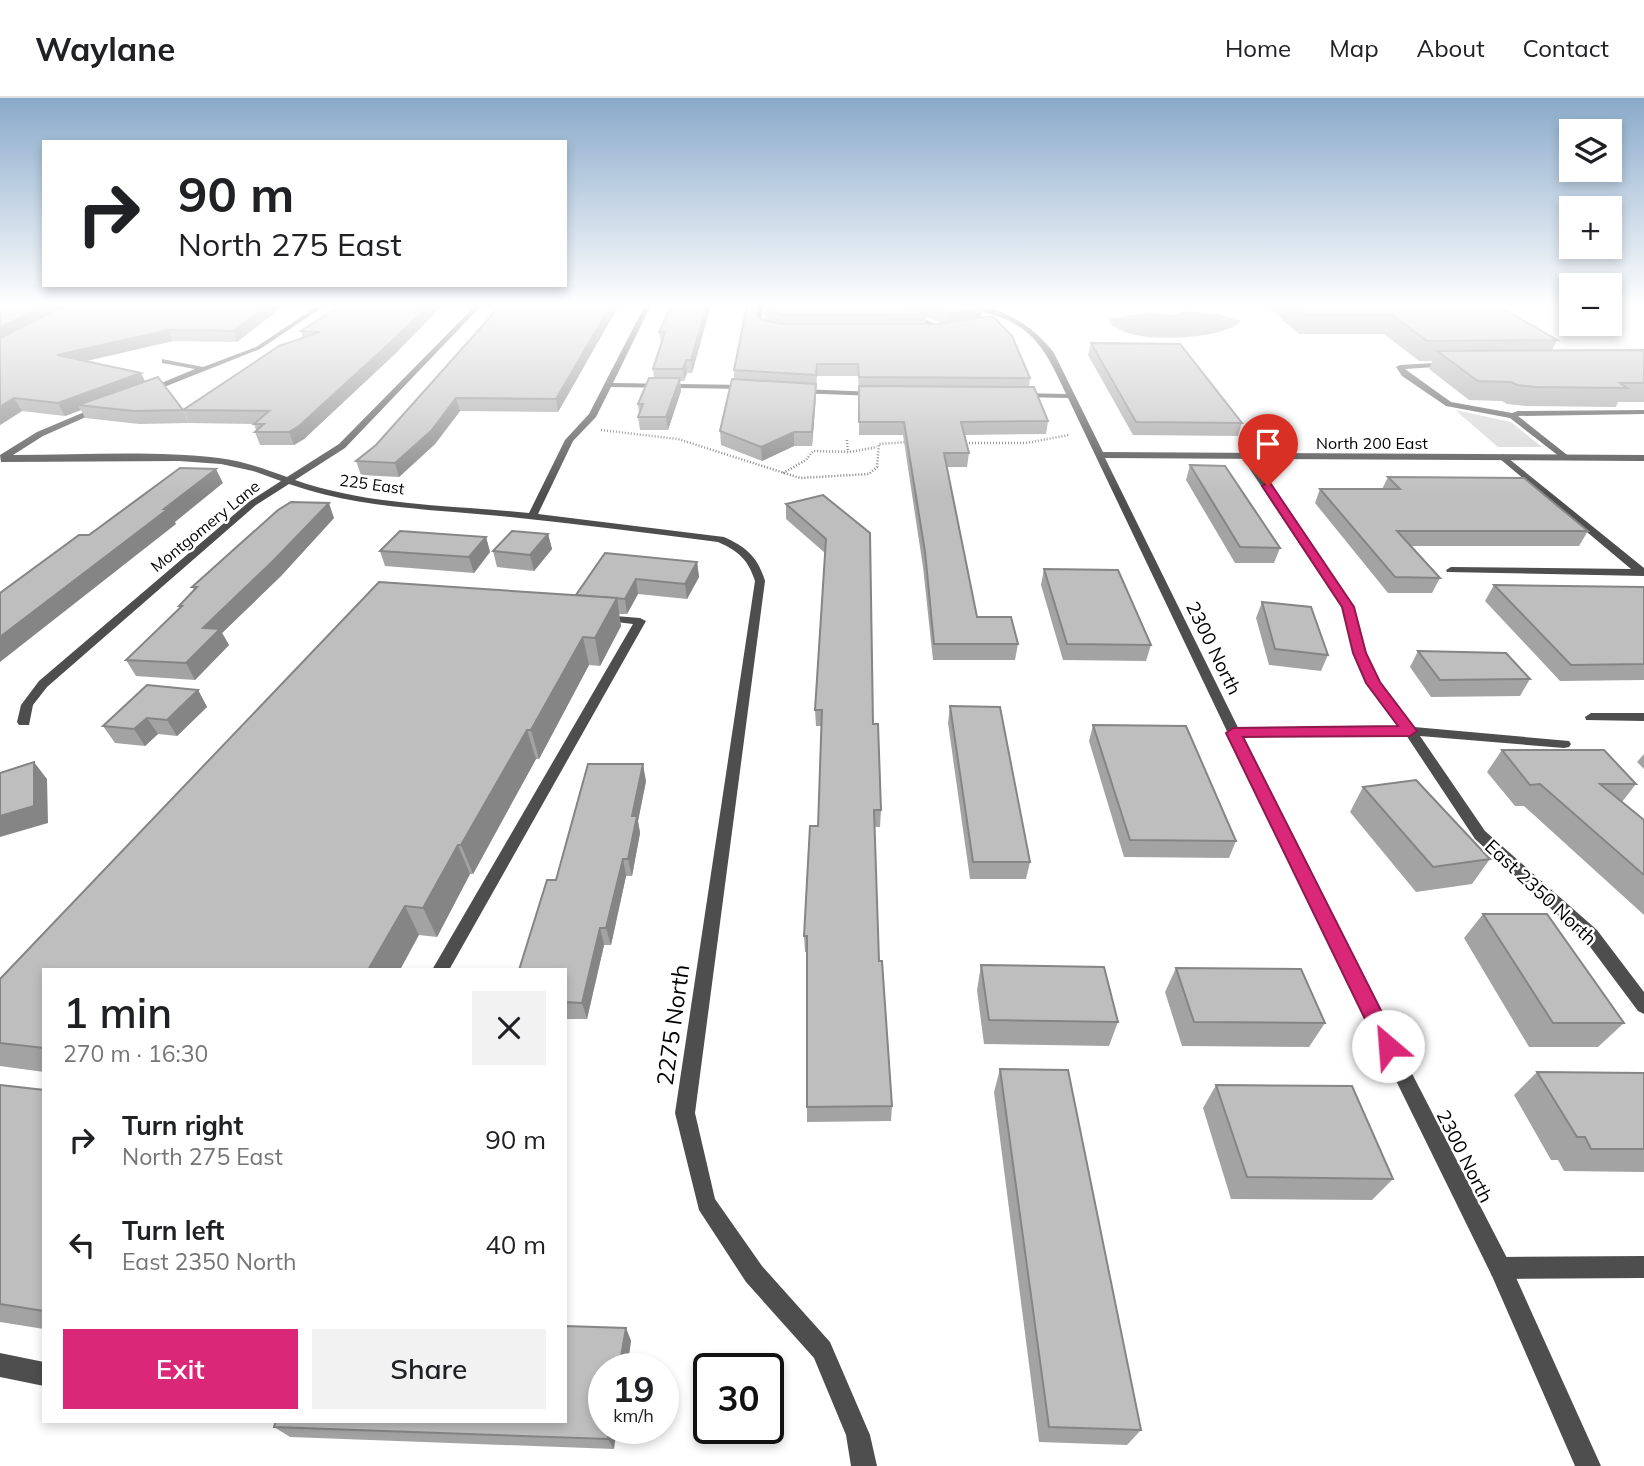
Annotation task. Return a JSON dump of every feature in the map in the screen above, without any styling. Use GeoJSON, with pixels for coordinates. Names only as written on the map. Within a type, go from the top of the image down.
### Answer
{"type":"FeatureCollection","features":[{"type":"Feature","properties":{"kind":"street"},"geometry":{"type":"LineString","coordinates":[[200,369],[205,370]]}},
{"type":"Feature","properties":{"kind":"street"},"geometry":{"type":"LineString","coordinates":[[140,393],[208,369]]}},
{"type":"Feature","properties":{"kind":"street","name":"Montgomery Lane"},"geometry":{"type":"LineString","coordinates":[[24,722],[27,705],[43,684],[238,516],[342,446],[416,369]]}},
{"type":"Feature","properties":{"kind":"street"},"geometry":{"type":"LineString","coordinates":[[532,516],[569,440],[590,419],[616,369]]}},
{"type":"Feature","properties":{"kind":"street","name":"2300 North"},"geometry":{"type":"LineString","coordinates":[[1056,369],[1233,733],[1500,1268],[1588,1466]]}},
{"type":"Feature","properties":{"kind":"street"},"geometry":{"type":"LineString","coordinates":[[1401,369],[1449,404],[1513,416],[1567,458]]}},
{"type":"Feature","properties":{"kind":"street"},"geometry":{"type":"LineString","coordinates":[[608,385],[755,388]]}},
{"type":"Feature","properties":{"kind":"street"},"geometry":{"type":"LineString","coordinates":[[796,391],[890,394]]}},
{"type":"Feature","properties":{"kind":"street"},"geometry":{"type":"LineString","coordinates":[[1009,395],[1070,396]]}},
{"type":"Feature","properties":{"kind":"street"},"geometry":{"type":"LineString","coordinates":[[1,459],[60,424],[116,402]]}},
{"type":"Feature","properties":{"kind":"street"},"geometry":{"type":"LineString","coordinates":[[1513,416],[1518,413],[1644,412]]}},
{"type":"Feature","properties":{"kind":"street","name":"North 200 East"},"geometry":{"type":"LineString","coordinates":[[1099,455],[1644,458]]}},
{"type":"Feature","properties":{"kind":"street","name":"East 2350 North"},"geometry":{"type":"LineString","coordinates":[[1245,456],[1348,607],[1359,653],[1373,683],[1410,731],[1480,835],[1591,935],[1644,1006]]}},
{"type":"Feature","properties":{"kind":"street"},"geometry":{"type":"LineString","coordinates":[[1503,457],[1643,573]]}},
{"type":"Feature","properties":{"kind":"street","name":"225 East"},"geometry":{"type":"LineString","coordinates":[[1,459],[201,459],[239,464],[321,492],[374,502],[691,534],[720,539],[741,549]]}},
{"type":"Feature","properties":{"kind":"street","name":"2275 North"},"geometry":{"type":"LineString","coordinates":[[741,549],[755,562],[760,581],[685,1113],[706,1203],[754,1274],[822,1350],[858,1435],[864,1466]]}},
{"type":"Feature","properties":{"kind":"street"},"geometry":{"type":"LineString","coordinates":[[1451,570],[1643,573]]}},
{"type":"Feature","properties":{"kind":"street"},"geometry":{"type":"LineString","coordinates":[[441,968],[640,621],[585,616]]}},
{"type":"Feature","properties":{"kind":"street"},"geometry":{"type":"LineString","coordinates":[[1591,717],[1644,717]]}},
{"type":"Feature","properties":{"kind":"street"},"geometry":{"type":"LineString","coordinates":[[1233,733],[1410,731],[1564,744]]}},
{"type":"Feature","properties":{"kind":"street"},"geometry":{"type":"LineString","coordinates":[[1500,1268],[1644,1267]]}},
{"type":"Feature","properties":{"kind":"street"},"geometry":{"type":"LineString","coordinates":[[0,1365],[42,1374]]}},
{"type":"Feature","properties":{"kind":"path"},"geometry":{"type":"LineString","coordinates":[[600,430],[672,437],[782,473],[810,479],[875,472],[877,447]]}},
{"type":"Feature","properties":{"kind":"path"},"geometry":{"type":"LineString","coordinates":[[956,443],[1026,443],[1069,435]]}},
{"type":"Feature","properties":{"kind":"path"},"geometry":{"type":"LineString","coordinates":[[848,440],[850,453]]}},
{"type":"Feature","properties":{"kind":"path"},"geometry":{"type":"LineString","coordinates":[[782,473],[806,460],[813,452],[850,453],[877,447],[886,442],[919,443]]}},
{"type":"Feature","properties":{"kind":"path"},"geometry":{"type":"LineString","coordinates":[[752,462],[758,460]]}},
{"type":"Feature","properties":{"kind":"path"},"geometry":{"type":"LineString","coordinates":[[846,477],[852,484]]}},
{"type":"Feature","properties":{"kind":"shaded area"},"geometry":{"type":"Polygon","coordinates":[[[1455,410],[1511,422],[1542,447],[1498,447],[1455,410]]]}},
{"type":"Feature","properties":{"kind":"building"},"geometry":{"type":"Polygon","coordinates":[[[0,369],[122,369],[141,373],[58,403],[14,398],[0,407],[0,369]]]}},
{"type":"Feature","properties":{"kind":"building"},"geometry":{"type":"Polygon","coordinates":[[[245,369],[361,369],[289,432],[255,432],[264,424],[254,424],[269,411],[183,410],[245,369]]]}},
{"type":"Feature","properties":{"kind":"building"},"geometry":{"type":"Polygon","coordinates":[[[444,369],[574,369],[556,399],[456,398],[431,431],[395,463],[356,461],[376,445],[444,369]]]}},
{"type":"Feature","properties":{"kind":"building"},"geometry":{"type":"Polygon","coordinates":[[[734,369],[817,369],[816,375],[734,369]]]}},
{"type":"Feature","properties":{"kind":"building"},"geometry":{"type":"Polygon","coordinates":[[[858,369],[1026,369],[1030,378],[859,377],[858,369]]]}},
{"type":"Feature","properties":{"kind":"building"},"geometry":{"type":"Polygon","coordinates":[[[1106,369],[1199,369],[1242,423],[1136,422],[1106,369]]]}},
{"type":"Feature","properties":{"kind":"building"},"geometry":{"type":"Polygon","coordinates":[[[1461,369],[1644,369],[1644,383],[1620,383],[1627,388],[1536,387],[1511,382],[1478,381],[1461,369]]]}},
{"type":"Feature","properties":{"kind":"building"},"geometry":{"type":"Polygon","coordinates":[[[158,377],[183,410],[133,411],[78,405],[158,377]]]}},
{"type":"Feature","properties":{"kind":"building"},"geometry":{"type":"Polygon","coordinates":[[[649,378],[680,378],[666,417],[638,417],[643,404],[638,404],[649,378]]]}},
{"type":"Feature","properties":{"kind":"building"},"geometry":{"type":"Polygon","coordinates":[[[732,379],[816,384],[812,432],[794,432],[761,447],[720,431],[732,379]]]}},
{"type":"Feature","properties":{"kind":"building"},"geometry":{"type":"Polygon","coordinates":[[[859,386],[1034,387],[1048,421],[961,422],[969,453],[944,453],[977,617],[1011,617],[1018,644],[934,644],[925,552],[904,422],[859,422],[859,386]]]}},
{"type":"Feature","properties":{"kind":"building"},"geometry":{"type":"Polygon","coordinates":[[[1190,465],[1225,466],[1280,548],[1240,547],[1190,465]]]}},
{"type":"Feature","properties":{"kind":"building"},"geometry":{"type":"Polygon","coordinates":[[[180,468],[216,469],[164,509],[168,509],[0,637],[0,593],[79,535],[89,535],[180,468]]]}},
{"type":"Feature","properties":{"kind":"building"},"geometry":{"type":"Polygon","coordinates":[[[1388,477],[1524,478],[1588,531],[1397,531],[1440,578],[1395,577],[1320,489],[1400,489],[1388,477]]]}},
{"type":"Feature","properties":{"kind":"building"},"geometry":{"type":"Polygon","coordinates":[[[823,495],[870,533],[873,724],[878,724],[881,810],[874,810],[879,961],[882,961],[892,1106],[807,1107],[807,936],[804,936],[810,826],[818,826],[822,710],[815,710],[826,539],[786,504],[823,495]]]}},
{"type":"Feature","properties":{"kind":"building"},"geometry":{"type":"Polygon","coordinates":[[[291,502],[329,503],[203,628],[220,629],[186,663],[126,660],[182,606],[179,606],[197,587],[192,587],[278,510],[291,502]]]}},
{"type":"Feature","properties":{"kind":"building"},"geometry":{"type":"Polygon","coordinates":[[[400,531],[486,537],[469,557],[380,551],[400,531]]]}},
{"type":"Feature","properties":{"kind":"building"},"geometry":{"type":"Polygon","coordinates":[[[512,531],[548,534],[530,555],[493,551],[512,531]]]}},
{"type":"Feature","properties":{"kind":"building"},"geometry":{"type":"Polygon","coordinates":[[[605,553],[697,562],[685,584],[636,579],[625,599],[576,595],[605,553]]]}},
{"type":"Feature","properties":{"kind":"building"},"geometry":{"type":"Polygon","coordinates":[[[1044,569],[1118,570],[1151,645],[1067,644],[1044,569]]]}},
{"type":"Feature","properties":{"kind":"building"},"geometry":{"type":"Polygon","coordinates":[[[379,582],[617,598],[595,638],[583,637],[531,730],[527,730],[423,908],[405,906],[369,968],[42,968],[42,1048],[0,1043],[0,979],[379,582]]]}},
{"type":"Feature","properties":{"kind":"building"},"geometry":{"type":"Polygon","coordinates":[[[1494,585],[1644,587],[1644,664],[1571,665],[1494,585]]]}},
{"type":"Feature","properties":{"kind":"building"},"geometry":{"type":"Polygon","coordinates":[[[1262,602],[1311,607],[1328,655],[1275,649],[1262,602]]]}},
{"type":"Feature","properties":{"kind":"building"},"geometry":{"type":"Polygon","coordinates":[[[1418,651],[1506,653],[1530,679],[1440,680],[1418,651]]]}},
{"type":"Feature","properties":{"kind":"building"},"geometry":{"type":"Polygon","coordinates":[[[147,685],[198,690],[167,720],[147,718],[134,729],[103,726],[147,685]]]}},
{"type":"Feature","properties":{"kind":"building"},"geometry":{"type":"Polygon","coordinates":[[[950,706],[1000,707],[1030,862],[973,862],[950,706]]]}},
{"type":"Feature","properties":{"kind":"building"},"geometry":{"type":"Polygon","coordinates":[[[1093,725],[1186,726],[1236,841],[1130,840],[1093,725]]]}},
{"type":"Feature","properties":{"kind":"building"},"geometry":{"type":"Polygon","coordinates":[[[1502,750],[1604,750],[1636,784],[1600,784],[1644,820],[1644,875],[1540,784],[1530,785],[1502,750]]]}},
{"type":"Feature","properties":{"kind":"building"},"geometry":{"type":"Polygon","coordinates":[[[34,762],[34,806],[0,816],[0,773],[34,762]]]}},
{"type":"Feature","properties":{"kind":"building"},"geometry":{"type":"Polygon","coordinates":[[[588,764],[643,764],[632,816],[637,816],[628,859],[623,859],[606,928],[600,928],[582,1003],[567,1002],[567,968],[520,968],[547,880],[556,880],[588,764]]]}},
{"type":"Feature","properties":{"kind":"building"},"geometry":{"type":"Polygon","coordinates":[[[1416,780],[1490,859],[1433,867],[1363,787],[1416,780]]]}},
{"type":"Feature","properties":{"kind":"building"},"geometry":{"type":"Polygon","coordinates":[[[1483,914],[1547,914],[1624,1023],[1553,1023],[1483,914]]]}},
{"type":"Feature","properties":{"kind":"building"},"geometry":{"type":"Polygon","coordinates":[[[981,965],[1104,967],[1118,1022],[989,1020],[981,965]]]}},
{"type":"Feature","properties":{"kind":"building"},"geometry":{"type":"Polygon","coordinates":[[[1176,968],[1301,969],[1325,1023],[1194,1022],[1176,968]]]}},
{"type":"Feature","properties":{"kind":"building"},"geometry":{"type":"Polygon","coordinates":[[[1000,1069],[1068,1070],[1141,1430],[1049,1427],[1000,1069]]]}},
{"type":"Feature","properties":{"kind":"building"},"geometry":{"type":"Polygon","coordinates":[[[1537,1072],[1644,1073],[1644,1149],[1591,1149],[1585,1137],[1577,1137],[1537,1072]]]}},
{"type":"Feature","properties":{"kind":"building"},"geometry":{"type":"Polygon","coordinates":[[[0,1085],[42,1090],[42,1311],[0,1304],[0,1085]]]}},
{"type":"Feature","properties":{"kind":"building"},"geometry":{"type":"Polygon","coordinates":[[[1216,1085],[1352,1086],[1393,1179],[1247,1177],[1216,1085]]]}},
{"type":"Feature","properties":{"kind":"building"},"geometry":{"type":"Polygon","coordinates":[[[567,1326],[626,1328],[622,1353],[588,1353],[588,1438],[274,1427],[275,1423],[567,1423],[567,1326]]]}},
{"type":"Feature","properties":{"kind":"route"},"geometry":{"type":"LineString","coordinates":[[1268,486],[1348,607],[1359,653],[1373,683],[1410,731],[1233,733],[1388,1046]]}}]}
